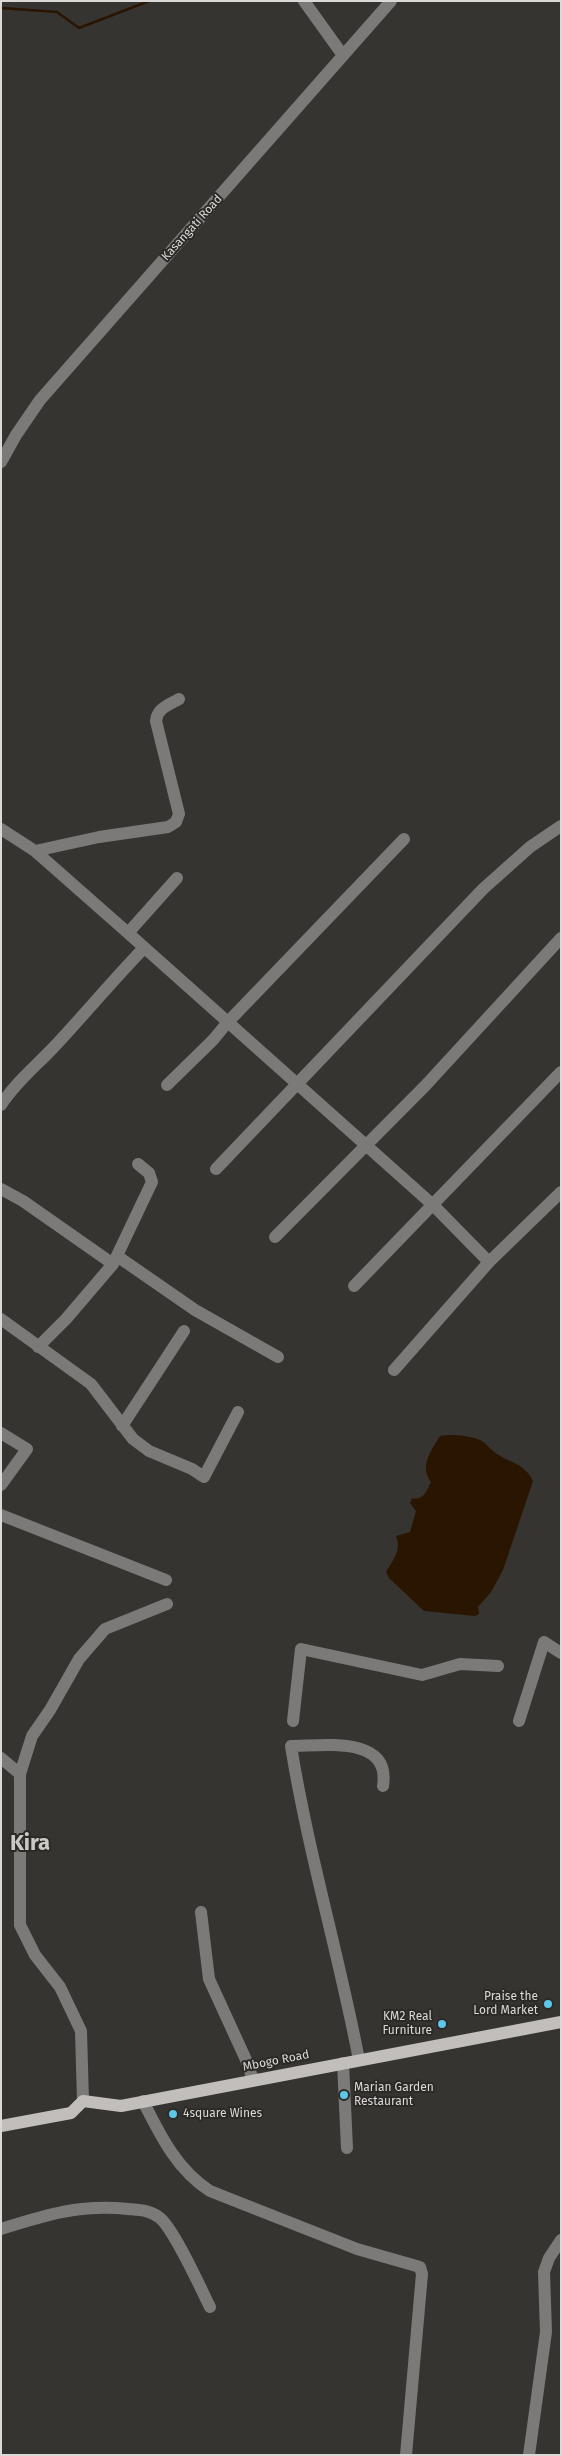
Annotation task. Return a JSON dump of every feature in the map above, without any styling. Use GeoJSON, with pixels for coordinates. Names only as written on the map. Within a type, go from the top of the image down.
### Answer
{"type":"FeatureCollection","features":[{"type":"Feature","properties":{"kind":"main road","name":"Mbogo Road"},"geometry":{"type":"LineString","coordinates":[[83,2101],[121,2106],[561,2022]]}},
{"type":"Feature","properties":{"kind":"main road"},"geometry":{"type":"LineString","coordinates":[[1,2126],[71,2113],[83,2101]]}},
{"type":"Feature","properties":{"kind":"street"},"geometry":{"type":"LineString","coordinates":[[304,1],[342,54]]}},
{"type":"Feature","properties":{"kind":"street","name":"Kasangati Road"},"geometry":{"type":"LineString","coordinates":[[1,462],[16,435],[40,400],[230,186],[342,54],[391,1]]}},
{"type":"Feature","properties":{"kind":"street"},"geometry":{"type":"LineString","coordinates":[[35,851],[99,837],[168,827],[176,822],[179,814],[156,716],[162,708],[179,699]]}},
{"type":"Feature","properties":{"kind":"street"},"geometry":{"type":"LineString","coordinates":[[216,1168],[506,867],[561,826]]}},
{"type":"Feature","properties":{"kind":"street"},"geometry":{"type":"LineString","coordinates":[[1,829],[35,851],[128,933],[433,1205],[489,1262]]}},
{"type":"Feature","properties":{"kind":"street"},"geometry":{"type":"LineString","coordinates":[[168,1085],[214,1040],[227,1023],[404,839]]}},
{"type":"Feature","properties":{"kind":"street"},"geometry":{"type":"LineString","coordinates":[[128,933],[177,878]]}},
{"type":"Feature","properties":{"kind":"street"},"geometry":{"type":"LineString","coordinates":[[275,1237],[425,1086],[561,938]]}},
{"type":"Feature","properties":{"kind":"street"},"geometry":{"type":"LineString","coordinates":[[1,1105],[13,1086],[52,1048],[101,992],[144,948]]}},
{"type":"Feature","properties":{"kind":"street"},"geometry":{"type":"LineString","coordinates":[[354,1286],[561,1072]]}},
{"type":"Feature","properties":{"kind":"street"},"geometry":{"type":"LineString","coordinates":[[38,1347],[66,1318],[115,1260],[152,1182],[149,1173],[138,1164]]}},
{"type":"Feature","properties":{"kind":"street"},"geometry":{"type":"LineString","coordinates":[[1,1189],[23,1201],[194,1310],[278,1356]]}},
{"type":"Feature","properties":{"kind":"street"},"geometry":{"type":"LineString","coordinates":[[394,1370],[489,1262],[561,1192]]}},
{"type":"Feature","properties":{"kind":"street"},"geometry":{"type":"LineString","coordinates":[[1,1319],[91,1384],[132,1439],[149,1451],[192,1469],[204,1477],[238,1412]]}},
{"type":"Feature","properties":{"kind":"street"},"geometry":{"type":"LineString","coordinates":[[122,1426],[184,1332]]}},
{"type":"Feature","properties":{"kind":"street"},"geometry":{"type":"LineString","coordinates":[[1,1433],[27,1448],[1,1485]]}},
{"type":"Feature","properties":{"kind":"street"},"geometry":{"type":"LineString","coordinates":[[1,1515],[166,1580]]}},
{"type":"Feature","properties":{"kind":"street"},"geometry":{"type":"LineString","coordinates":[[83,2101],[81,2031],[60,1987],[34,1955],[20,1925],[20,1774],[32,1736],[50,1710],[79,1659],[105,1629],[167,1604]]}},
{"type":"Feature","properties":{"kind":"street"},"geometry":{"type":"LineString","coordinates":[[519,1721],[544,1642],[561,1653]]}},
{"type":"Feature","properties":{"kind":"street"},"geometry":{"type":"LineString","coordinates":[[293,1721],[301,1650],[422,1675],[460,1664],[498,1666]]}},
{"type":"Feature","properties":{"kind":"street"},"geometry":{"type":"LineString","coordinates":[[359,2060],[338,1955],[300,1803],[291,1746],[354,1746],[365,1750],[376,1757],[382,1765],[385,1775],[384,1786]]}},
{"type":"Feature","properties":{"kind":"street"},"geometry":{"type":"LineString","coordinates":[[1,1758],[20,1774]]}},
{"type":"Feature","properties":{"kind":"street"},"geometry":{"type":"LineString","coordinates":[[201,1912],[209,1979],[247,2062],[253,2080]]}},
{"type":"Feature","properties":{"kind":"street"},"geometry":{"type":"LineString","coordinates":[[343,2063],[347,2148]]}},
{"type":"Feature","properties":{"kind":"street"},"geometry":{"type":"LineString","coordinates":[[143,2101],[157,2130],[179,2163],[190,2176],[210,2191],[357,2249],[420,2267],[422,2274],[406,2455]]}},
{"type":"Feature","properties":{"kind":"street"},"geometry":{"type":"LineString","coordinates":[[1,2229],[75,2208],[114,2207],[152,2213],[160,2218],[169,2230],[210,2307]]}},
{"type":"Feature","properties":{"kind":"street"},"geometry":{"type":"LineString","coordinates":[[529,2455],[546,2332],[544,2272],[549,2258],[561,2240]]}},
{"type":"Feature","properties":{"kind":"shaded area"},"geometry":{"type":"Polygon","coordinates":[[[440,1436],[470,1437],[482,1441],[497,1454],[522,1467],[533,1481],[503,1570],[491,1592],[478,1607],[479,1614],[475,1616],[424,1611],[389,1578],[386,1572],[397,1550],[398,1541],[396,1536],[410,1532],[416,1511],[410,1503],[412,1498],[422,1497],[431,1482],[426,1470],[430,1453],[440,1436]]]}},
{"type":"Feature","properties":{"kind":"waterway"},"geometry":{"type":"LineString","coordinates":[[1,8],[57,12],[79,28],[149,1]]}},
{"type":"Feature","properties":{"kind":"place","name":"Praise the Lord Market"},"geometry":{"type":"Point","coordinates":[548,2004]}},
{"type":"Feature","properties":{"kind":"place","name":"KM2 Real Furniture"},"geometry":{"type":"Point","coordinates":[442,2024]}},
{"type":"Feature","properties":{"kind":"place","name":"Marian Garden Restaurant"},"geometry":{"type":"Point","coordinates":[344,2095]}},
{"type":"Feature","properties":{"kind":"place","name":"4square Wines"},"geometry":{"type":"Point","coordinates":[173,2114]}},
{"type":"Feature","properties":{"kind":"district","name":"Kira"},"geometry":{"type":"Point","coordinates":[30,1844]}}]}
